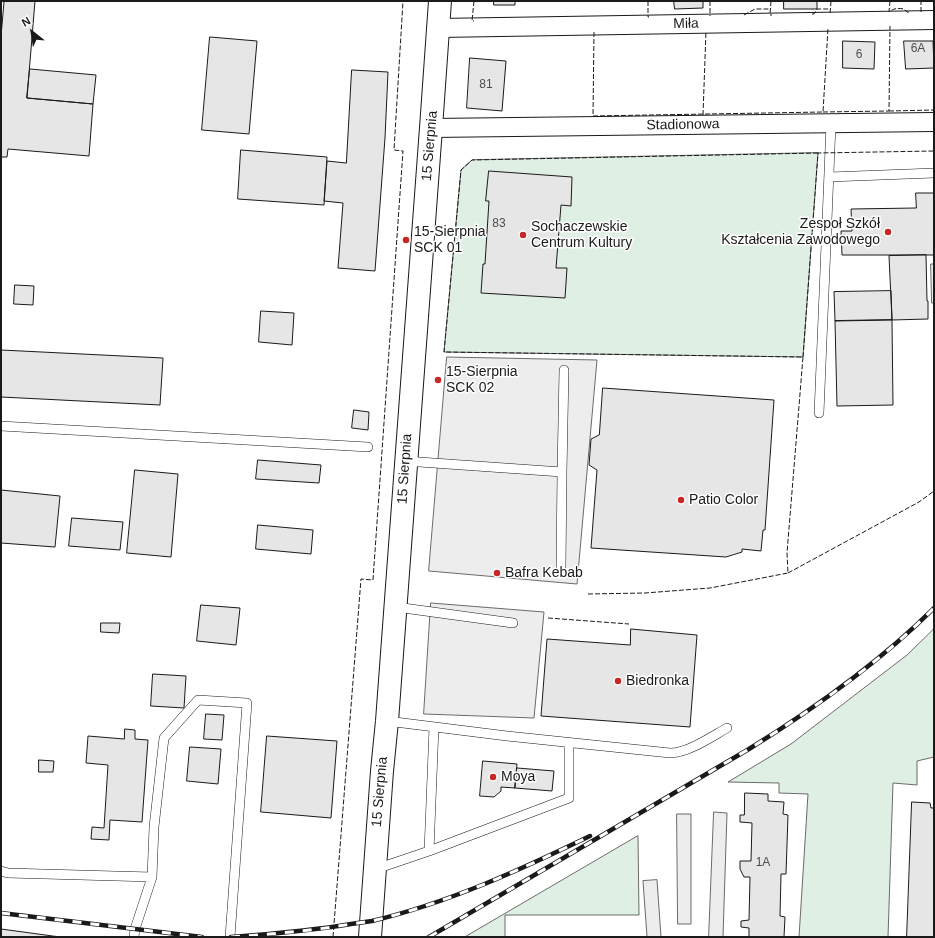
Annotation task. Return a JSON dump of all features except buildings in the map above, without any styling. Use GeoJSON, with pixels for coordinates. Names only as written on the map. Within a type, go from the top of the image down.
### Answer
{"type":"FeatureCollection","features":[{"type":"Feature","properties":{"kind":"main road","name":"15 Sierpnia"},"geometry":{"type":"LineString","coordinates":[[370,937],[440,1]]}},
{"type":"Feature","properties":{"kind":"street","name":"Miła"},"geometry":{"type":"LineString","coordinates":[[438,28],[934,20]]}},
{"type":"Feature","properties":{"kind":"street","name":"Stadionowa"},"geometry":{"type":"LineString","coordinates":[[431,128],[934,122]]}},
{"type":"Feature","properties":{"kind":"lane"},"geometry":{"type":"LineString","coordinates":[[819,412],[831,124]]}},
{"type":"Feature","properties":{"kind":"lane"},"geometry":{"type":"LineString","coordinates":[[829,177],[934,173]]}},
{"type":"Feature","properties":{"kind":"lane"},"geometry":{"type":"LineString","coordinates":[[561,566],[564,370]]}},
{"type":"Feature","properties":{"kind":"lane"},"geometry":{"type":"LineString","coordinates":[[1,426],[368,447]]}},
{"type":"Feature","properties":{"kind":"lane"},"geometry":{"type":"LineString","coordinates":[[405,461],[562,472]]}},
{"type":"Feature","properties":{"kind":"lane"},"geometry":{"type":"LineString","coordinates":[[394,607],[513,622]]}},
{"type":"Feature","properties":{"kind":"lane"},"geometry":{"type":"LineString","coordinates":[[134,937],[135,929],[152,877],[154,827],[164,738],[198,700],[247,703],[230,937]]}},
{"type":"Feature","properties":{"kind":"lane"},"geometry":{"type":"LineString","coordinates":[[387,721],[569,743],[677,753],[727,728]]}},
{"type":"Feature","properties":{"kind":"lane"},"geometry":{"type":"LineString","coordinates":[[428,851],[434,727]]}},
{"type":"Feature","properties":{"kind":"lane"},"geometry":{"type":"LineString","coordinates":[[374,869],[428,851],[569,798],[569,743]]}},
{"type":"Feature","properties":{"kind":"lane"},"geometry":{"type":"LineString","coordinates":[[1,870],[8,873],[152,877]]}},
{"type":"Feature","properties":{"kind":"green space"},"geometry":{"type":"Polygon","coordinates":[[[818,153],[803,357],[444,352],[461,170],[472,160],[818,153]]]}},
{"type":"Feature","properties":{"kind":"green space"},"geometry":{"type":"Polygon","coordinates":[[[931,264],[934,264],[934,303],[932,303],[931,264]]]}},
{"type":"Feature","properties":{"kind":"green space"},"geometry":{"type":"Polygon","coordinates":[[[934,629],[934,757],[917,761],[917,785],[893,783],[888,937],[799,937],[808,794],[779,793],[779,783],[728,782],[791,744],[907,655],[934,629]]]}},
{"type":"Feature","properties":{"kind":"green space"},"geometry":{"type":"Polygon","coordinates":[[[638,836],[639,915],[505,915],[505,937],[465,937],[638,836]]]}},
{"type":"Feature","properties":{"kind":"shaded area"},"geometry":{"type":"Polygon","coordinates":[[[447,357],[597,360],[577,584],[429,571],[447,357]]]}},
{"type":"Feature","properties":{"kind":"shaded area"},"geometry":{"type":"Polygon","coordinates":[[[431,603],[544,612],[534,718],[424,714],[431,603]]]}},
{"type":"Feature","properties":{"kind":"shaded area"},"geometry":{"type":"Polygon","coordinates":[[[714,812],[727,813],[723,937],[709,937],[714,812]]]}},
{"type":"Feature","properties":{"kind":"shaded area"},"geometry":{"type":"Polygon","coordinates":[[[677,814],[691,814],[691,924],[678,924],[677,814]]]}},
{"type":"Feature","properties":{"kind":"shaded area"},"geometry":{"type":"Polygon","coordinates":[[[657,880],[661,937],[647,937],[643,881],[657,880]]]}},
{"type":"Feature","properties":{"kind":"railway"},"geometry":{"type":"LineString","coordinates":[[429,937],[774,733],[846,684],[869,666],[934,608]]}},
{"type":"Feature","properties":{"kind":"railway"},"geometry":{"type":"LineString","coordinates":[[231,937],[321,929],[372,921],[400,914],[456,895],[510,873],[590,836]]}},
{"type":"Feature","properties":{"kind":"railway"},"geometry":{"type":"LineString","coordinates":[[1,913],[202,937]]}},
{"type":"Feature","properties":{"kind":"fence"},"geometry":{"type":"LineString","coordinates":[[333,937],[361,579],[373,580],[403,151],[394,150],[403,1]]}},
{"type":"Feature","properties":{"kind":"fence"},"geometry":{"type":"LineString","coordinates":[[474,1],[472,21],[474,21]]}},
{"type":"Feature","properties":{"kind":"fence"},"geometry":{"type":"LineString","coordinates":[[648,1],[649,17]]}},
{"type":"Feature","properties":{"kind":"fence"},"geometry":{"type":"LineString","coordinates":[[710,1],[710,16]]}},
{"type":"Feature","properties":{"kind":"fence"},"geometry":{"type":"LineString","coordinates":[[771,1],[770,15],[772,15]]}},
{"type":"Feature","properties":{"kind":"fence"},"geometry":{"type":"LineString","coordinates":[[831,1],[831,14]]}},
{"type":"Feature","properties":{"kind":"fence"},"geometry":{"type":"LineString","coordinates":[[890,1],[889,12],[898,8],[909,12]]}},
{"type":"Feature","properties":{"kind":"fence"},"geometry":{"type":"LineString","coordinates":[[921,1],[921,12]]}},
{"type":"Feature","properties":{"kind":"fence"},"geometry":{"type":"LineString","coordinates":[[744,15],[755,9],[770,9]]}},
{"type":"Feature","properties":{"kind":"fence"},"geometry":{"type":"LineString","coordinates":[[812,14],[814,14],[817,9],[830,9]]}},
{"type":"Feature","properties":{"kind":"fence"},"geometry":{"type":"LineString","coordinates":[[823,112],[889,111],[890,26]]}},
{"type":"Feature","properties":{"kind":"fence"},"geometry":{"type":"LineString","coordinates":[[594,32],[593,116],[823,112],[828,28]]}},
{"type":"Feature","properties":{"kind":"fence"},"geometry":{"type":"LineString","coordinates":[[703,115],[706,31]]}},
{"type":"Feature","properties":{"kind":"fence"},"geometry":{"type":"LineString","coordinates":[[889,111],[934,110]]}},
{"type":"Feature","properties":{"kind":"fence"},"geometry":{"type":"LineString","coordinates":[[803,357],[818,153],[934,151]]}},
{"type":"Feature","properties":{"kind":"fence"},"geometry":{"type":"LineString","coordinates":[[588,594],[645,593],[710,588],[788,573],[787,553],[803,357],[444,352],[461,170],[472,160],[818,153]]}},
{"type":"Feature","properties":{"kind":"fence"},"geometry":{"type":"LineString","coordinates":[[788,573],[919,502],[934,491]]}},
{"type":"Feature","properties":{"kind":"fence"},"geometry":{"type":"LineString","coordinates":[[548,618],[629,624]]}},
{"type":"Feature","properties":{"kind":"place","name":"Zespoł Szkół Kształcenia Zawodowego"},"geometry":{"type":"Point","coordinates":[888,232]}},
{"type":"Feature","properties":{"kind":"place","name":"Sochaczewskie Centrum Kultury"},"geometry":{"type":"Point","coordinates":[523,235]}},
{"type":"Feature","properties":{"kind":"place","name":"15-Sierpnia SCK 01"},"geometry":{"type":"Point","coordinates":[406,240]}},
{"type":"Feature","properties":{"kind":"place","name":"15-Sierpnia SCK 02"},"geometry":{"type":"Point","coordinates":[438,380]}},
{"type":"Feature","properties":{"kind":"place","name":"Patio Color"},"geometry":{"type":"Point","coordinates":[681,500]}},
{"type":"Feature","properties":{"kind":"place","name":"Bafra Kebab"},"geometry":{"type":"Point","coordinates":[497,573]}},
{"type":"Feature","properties":{"kind":"place","name":"Biedronka"},"geometry":{"type":"Point","coordinates":[618,681]}},
{"type":"Feature","properties":{"kind":"place","name":"Moya"},"geometry":{"type":"Point","coordinates":[493,777]}}]}
